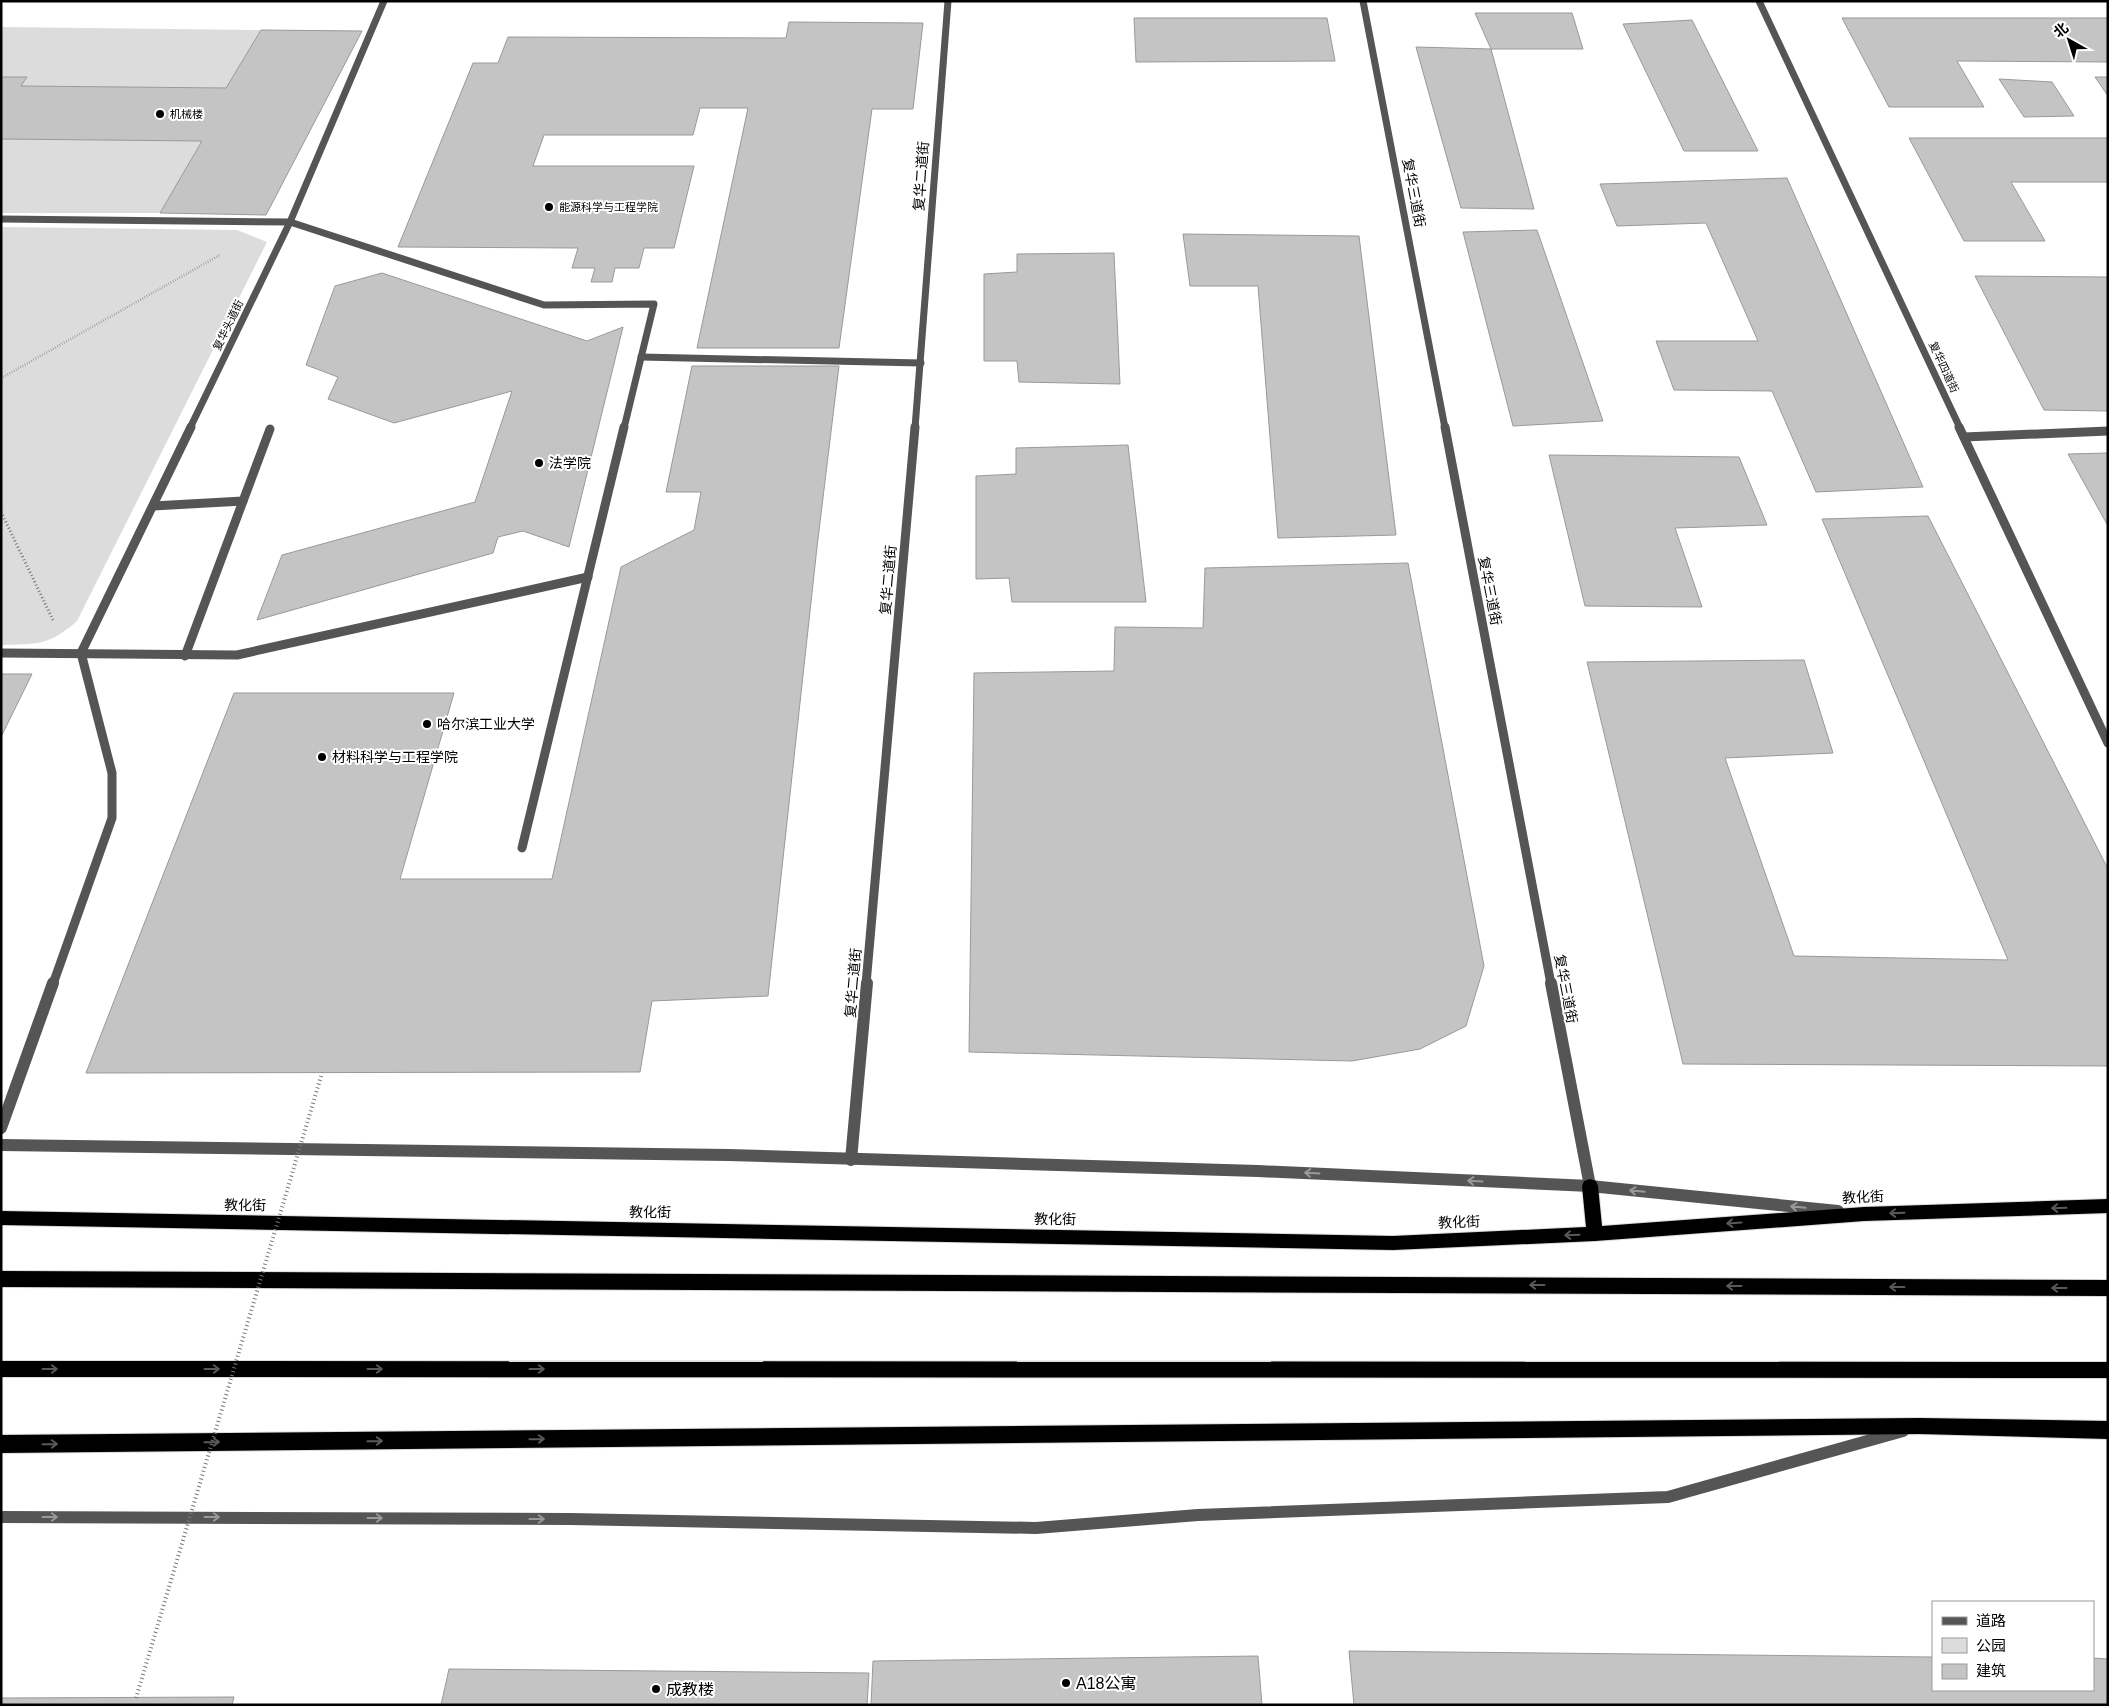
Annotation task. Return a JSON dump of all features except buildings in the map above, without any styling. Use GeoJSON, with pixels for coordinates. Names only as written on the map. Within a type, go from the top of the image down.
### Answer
{"type":"FeatureCollection","features":[{"type":"Feature","properties":{"kind":"highway"},"geometry":{"type":"LineString","coordinates":[[1590,1186],[1595,1234]]}},
{"type":"Feature","properties":{"kind":"highway","name":"教化街"},"geometry":{"type":"LineString","coordinates":[[1,1218],[1393,1243],[1595,1234],[1864,1214],[2108,1206]]}},
{"type":"Feature","properties":{"kind":"highway"},"geometry":{"type":"LineString","coordinates":[[1,1279],[2108,1288]]}},
{"type":"Feature","properties":{"kind":"highway"},"geometry":{"type":"LineString","coordinates":[[1,1369],[2108,1370]]}},
{"type":"Feature","properties":{"kind":"highway"},"geometry":{"type":"LineString","coordinates":[[1,1444],[1919,1426],[2108,1430]]}},
{"type":"Feature","properties":{"kind":"street","name":"复华头道街"},"geometry":{"type":"LineString","coordinates":[[80,653],[290,222],[384,1]]}},
{"type":"Feature","properties":{"kind":"street","name":"复华二道街"},"geometry":{"type":"LineString","coordinates":[[851,1160],[921,363],[948,1]]}},
{"type":"Feature","properties":{"kind":"street","name":"复华三道街"},"geometry":{"type":"LineString","coordinates":[[1363,1],[1590,1186]]}},
{"type":"Feature","properties":{"kind":"street","name":"复华四道街"},"geometry":{"type":"LineString","coordinates":[[1759,1],[2108,743]]}},
{"type":"Feature","properties":{"kind":"street"},"geometry":{"type":"LineString","coordinates":[[1,219],[290,222],[544,305],[654,304],[522,848]]}},
{"type":"Feature","properties":{"kind":"street"},"geometry":{"type":"LineString","coordinates":[[641,357],[921,363]]}},
{"type":"Feature","properties":{"kind":"street"},"geometry":{"type":"LineString","coordinates":[[185,656],[270,429]]}},
{"type":"Feature","properties":{"kind":"street"},"geometry":{"type":"LineString","coordinates":[[1964,436],[2108,431]]}},
{"type":"Feature","properties":{"kind":"street"},"geometry":{"type":"LineString","coordinates":[[153,506],[243,500]]}},
{"type":"Feature","properties":{"kind":"street"},"geometry":{"type":"LineString","coordinates":[[1,653],[237,655],[588,577]]}},
{"type":"Feature","properties":{"kind":"street"},"geometry":{"type":"LineString","coordinates":[[1,1128],[112,818],[112,773],[80,653]]}},
{"type":"Feature","properties":{"kind":"street"},"geometry":{"type":"LineString","coordinates":[[1,1145],[728,1155],[1258,1171],[1590,1186],[1864,1214]]}},
{"type":"Feature","properties":{"kind":"street"},"geometry":{"type":"LineString","coordinates":[[1,1517],[570,1519],[1036,1528],[1198,1515],[1668,1497],[1919,1426]]}},
{"type":"Feature","properties":{"kind":"path"},"geometry":{"type":"LineString","coordinates":[[2,378],[227,251]]}},
{"type":"Feature","properties":{"kind":"path"},"geometry":{"type":"LineString","coordinates":[[1,512],[60,636],[80,653]]}},
{"type":"Feature","properties":{"kind":"path"},"geometry":{"type":"LineString","coordinates":[[136,1698],[322,1073]]}},
{"type":"Feature","properties":{"kind":"green space"},"geometry":{"type":"Polygon","coordinates":[[[1,27],[261,30],[226,88],[21,86],[27,77],[1,77],[1,27]]]}},
{"type":"Feature","properties":{"kind":"green space"},"geometry":{"type":"Polygon","coordinates":[[[1,139],[202,141],[160,213],[1,213],[1,139]]]}},
{"type":"Feature","properties":{"kind":"green space"},"geometry":{"type":"Polygon","coordinates":[[[1,227],[237,230],[267,242],[77,621],[58,635],[34,644],[1,645],[1,227]]]}},
{"type":"Feature","properties":{"kind":"place","name":"机械楼"},"geometry":{"type":"Point","coordinates":[160,114]}},
{"type":"Feature","properties":{"kind":"place","name":"能源科学与工程学院"},"geometry":{"type":"Point","coordinates":[549,207]}},
{"type":"Feature","properties":{"kind":"place","name":"法学院"},"geometry":{"type":"Point","coordinates":[539,463]}},
{"type":"Feature","properties":{"kind":"place","name":"哈尔滨工业大学"},"geometry":{"type":"Point","coordinates":[427,724]}},
{"type":"Feature","properties":{"kind":"place","name":"材料科学与工程学院"},"geometry":{"type":"Point","coordinates":[322,757]}},
{"type":"Feature","properties":{"kind":"place","name":"A18公寓"},"geometry":{"type":"Point","coordinates":[1066,1683]}},
{"type":"Feature","properties":{"kind":"place","name":"成教楼"},"geometry":{"type":"Point","coordinates":[656,1689]}}]}
